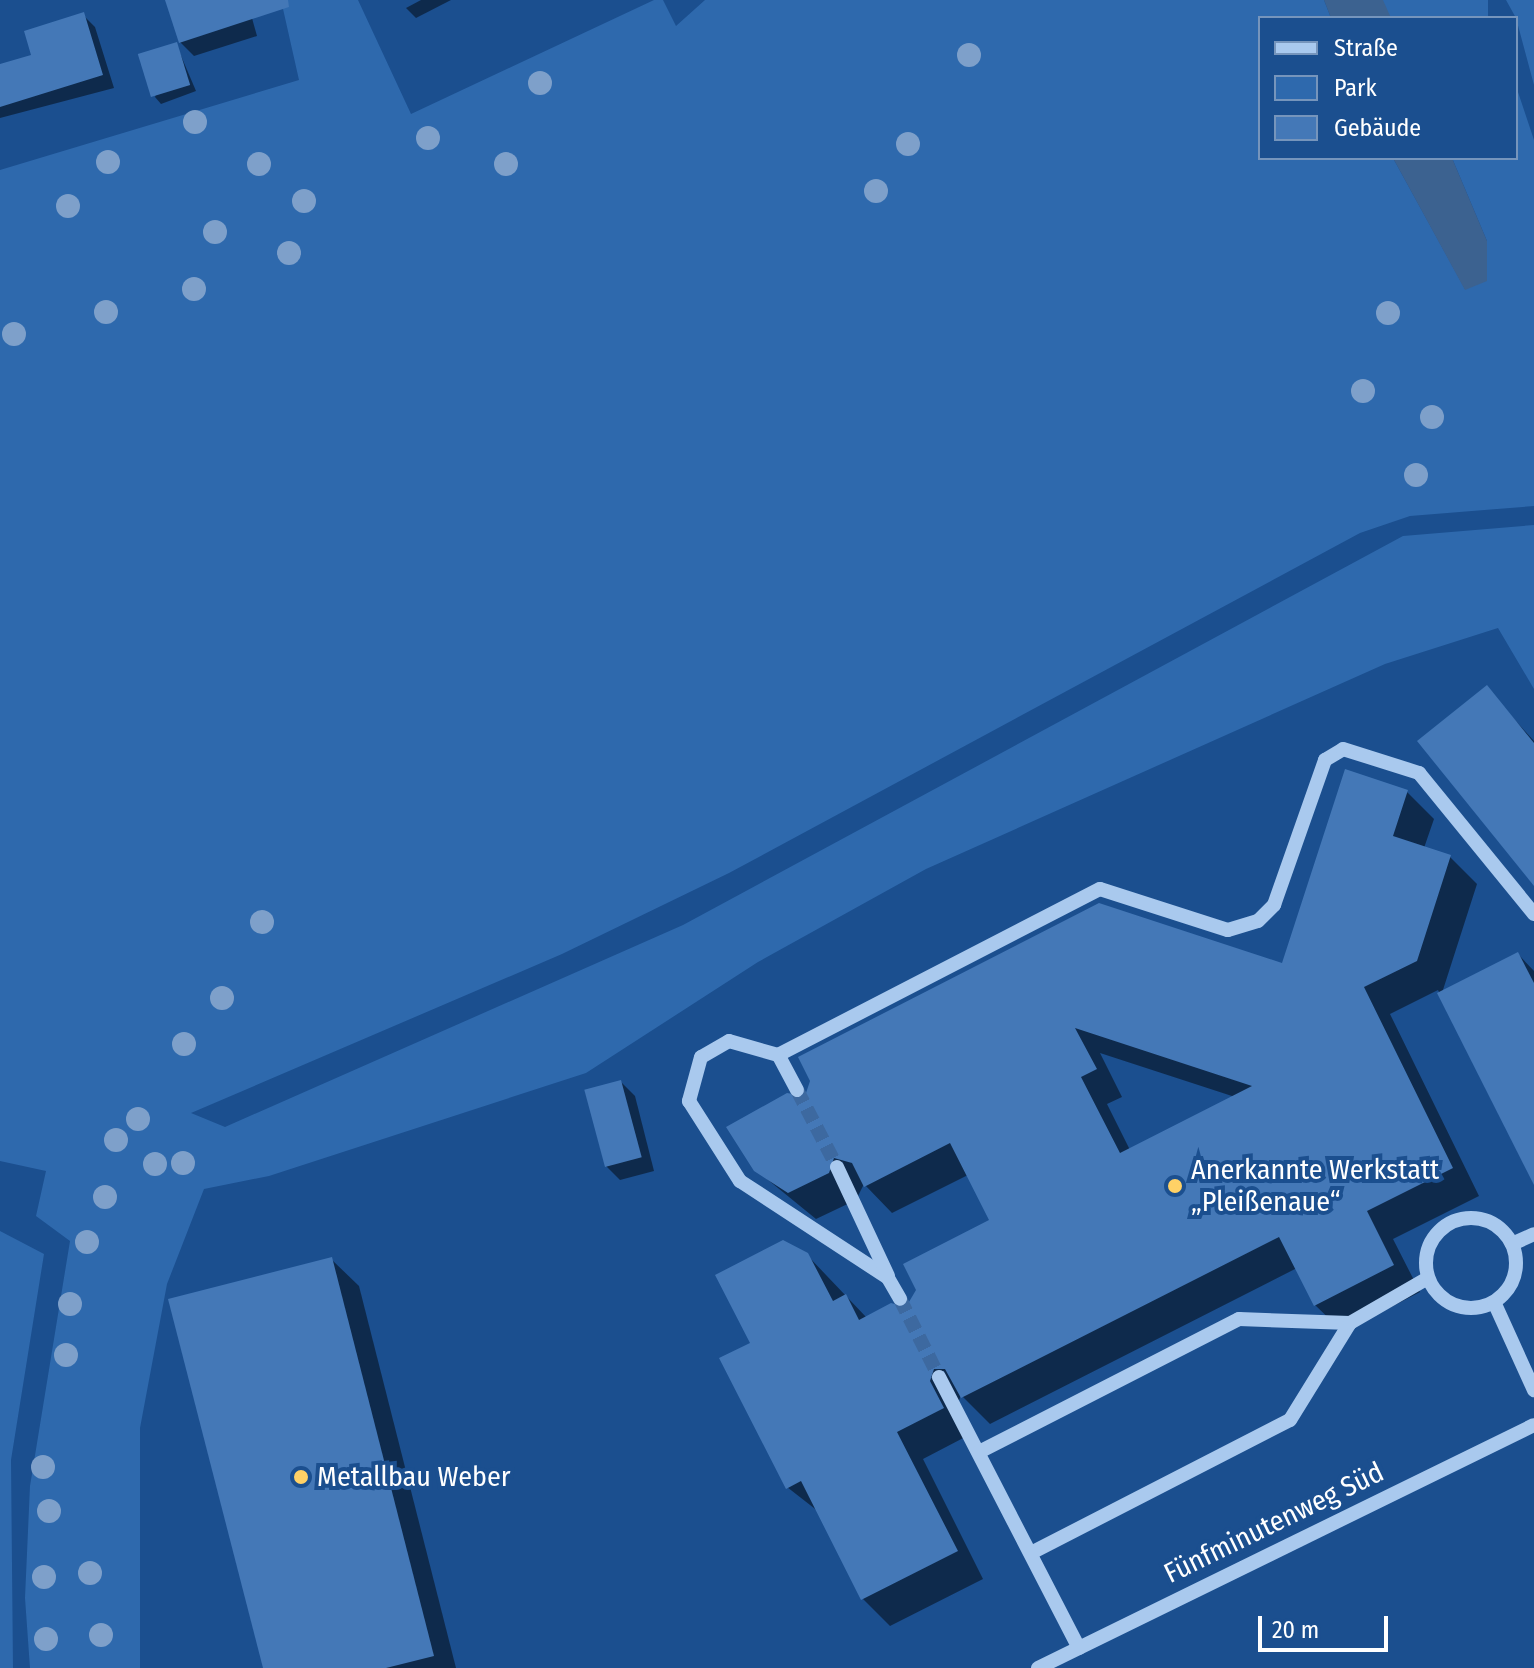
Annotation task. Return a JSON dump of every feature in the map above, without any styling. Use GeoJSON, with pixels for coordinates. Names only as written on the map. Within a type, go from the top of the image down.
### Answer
{"type":"FeatureCollection","features":[{"type":"Feature","properties":{"kind":"street"},"geometry":{"type":"LineString","coordinates":[[778,1055],[1100,889],[1228,930],[1258,921],[1274,905],[1325,760],[1343,749],[1419,773],[1534,914]]}},
{"type":"Feature","properties":{"kind":"street"},"geometry":{"type":"LineString","coordinates":[[797,1090],[778,1055],[746,1040],[713,1047],[688,1086],[694,1116],[760,1199],[888,1278]]}},
{"type":"Feature","properties":{"kind":"street"},"geometry":{"type":"LineString","coordinates":[[837,1167],[900,1299]]}},
{"type":"Feature","properties":{"kind":"street"},"geometry":{"type":"LineString","coordinates":[[1456,1221],[1490,1222],[1512,1244],[1515,1274],[1494,1302],[1460,1308],[1428,1278],[1430,1244],[1456,1221]]}},
{"type":"Feature","properties":{"kind":"street"},"geometry":{"type":"LineString","coordinates":[[1512,1244],[1534,1234]]}},
{"type":"Feature","properties":{"kind":"street"},"geometry":{"type":"LineString","coordinates":[[1031,1553],[1290,1420],[1350,1323],[1428,1278]]}},
{"type":"Feature","properties":{"kind":"street"},"geometry":{"type":"LineString","coordinates":[[1494,1302],[1534,1390]]}},
{"type":"Feature","properties":{"kind":"street"},"geometry":{"type":"LineString","coordinates":[[979,1452],[1239,1319],[1350,1323]]}},
{"type":"Feature","properties":{"kind":"street"},"geometry":{"type":"LineString","coordinates":[[939,1377],[1079,1648]]}},
{"type":"Feature","properties":{"kind":"street","name":"Fünfminutenweg Süd"},"geometry":{"type":"LineString","coordinates":[[1038,1668],[1534,1425]]}},
{"type":"Feature","properties":{"kind":"green space"},"geometry":{"type":"Polygon","coordinates":[[[281,0],[358,0],[411,114],[654,0],[663,0],[676,26],[705,0],[1324,0],[1330,16],[1258,16],[1258,160],[1394,160],[1465,289],[1487,241],[1453,160],[1518,160],[1518,92],[1534,140],[1534,506],[1410,516],[1360,533],[729,873],[562,954],[191,1113],[225,1127],[683,925],[1403,536],[1534,525],[1534,689],[1498,628],[1385,664],[926,869],[758,962],[586,1073],[269,1176],[204,1189],[167,1284],[140,1428],[140,1668],[30,1668],[25,1598],[30,1486],[70,1241],[36,1216],[46,1171],[0,1161],[0,170],[299,80],[281,0]]]}},
{"type":"Feature","properties":{"kind":"green space"},"geometry":{"type":"Polygon","coordinates":[[[1383,0],[1488,0],[1488,16],[1383,16],[1383,0]]]}},
{"type":"Feature","properties":{"kind":"green space"},"geometry":{"type":"Polygon","coordinates":[[[1506,0],[1534,0],[1534,85],[1518,16],[1515,16],[1506,0]]]}},
{"type":"Feature","properties":{"kind":"green space"},"geometry":{"type":"Polygon","coordinates":[[[0,1231],[44,1254],[11,1460],[13,1668],[0,1668],[0,1231]]]}},
{"type":"Feature","properties":{"kind":"shaded area"},"geometry":{"type":"Polygon","coordinates":[[[1324,0],[1383,0],[1390,16],[1330,16],[1324,0]]]}},
{"type":"Feature","properties":{"kind":"shaded area"},"geometry":{"type":"Polygon","coordinates":[[[1394,160],[1453,160],[1487,241],[1487,281],[1465,290],[1394,160]]]}},
{"type":"Feature","properties":{"kind":"building"},"geometry":{"type":"Polygon","coordinates":[[[165,0],[288,0],[289,7],[179,43],[165,0]]]}},
{"type":"Feature","properties":{"kind":"building"},"geometry":{"type":"Polygon","coordinates":[[[84,12],[103,75],[0,107],[0,64],[31,55],[24,31],[84,12]]]}},
{"type":"Feature","properties":{"kind":"building"},"geometry":{"type":"Polygon","coordinates":[[[177,42],[190,85],[151,97],[138,54],[177,42]]]}},
{"type":"Feature","properties":{"kind":"building"},"geometry":{"type":"Polygon","coordinates":[[[1487,685],[1534,743],[1534,886],[1417,741],[1487,685]]]}},
{"type":"Feature","properties":{"kind":"building","name":"Anerkannte Werkstatt „Pleißenaue“"},"geometry":{"type":"Polygon","coordinates":[[[1345,769],[1408,790],[1393,836],[1451,855],[1417,961],[1364,987],[1453,1168],[1367,1211],[1394,1265],[1314,1306],[1279,1237],[961,1398],[945,1369],[934,1369],[930,1381],[944,1408],[897,1432],[958,1551],[861,1600],[801,1481],[786,1489],[719,1358],[750,1343],[715,1275],[783,1240],[808,1253],[833,1301],[846,1294],[859,1320],[891,1303],[906,1307],[916,1290],[903,1264],[989,1220],[950,1143],[864,1187],[852,1163],[834,1158],[829,1173],[788,1193],[754,1171],[726,1127],[787,1093],[805,1096],[810,1081],[798,1057],[1099,903],[1282,963],[1345,769]],[[1075,1028],[1097,1069],[1081,1077],[1120,1153],[1252,1086],[1075,1028]]]}},
{"type":"Feature","properties":{"kind":"building"},"geometry":{"type":"Polygon","coordinates":[[[1518,952],[1534,983],[1534,1185],[1437,993],[1518,952]]]}},
{"type":"Feature","properties":{"kind":"building"},"geometry":{"type":"Polygon","coordinates":[[[621,1080],[642,1157],[605,1167],[584,1090],[621,1080]]]}},
{"type":"Feature","properties":{"kind":"building","name":"Metallbau Weber"},"geometry":{"type":"Polygon","coordinates":[[[332,1257],[434,1656],[386,1668],[263,1668],[168,1299],[332,1257]]]}},
{"type":"Feature","properties":{"kind":"tunnel"},"geometry":{"type":"LineString","coordinates":[[797,1090],[837,1167]]}},
{"type":"Feature","properties":{"kind":"tunnel"},"geometry":{"type":"LineString","coordinates":[[900,1299],[939,1377]]}},
{"type":"Feature","properties":{"kind":"place","name":"Anerkannte Werkstatt „Pleißenaue“"},"geometry":{"type":"Point","coordinates":[1175,1186]}},
{"type":"Feature","properties":{"kind":"place","name":"Metallbau Weber"},"geometry":{"type":"Point","coordinates":[301,1477]}}]}
